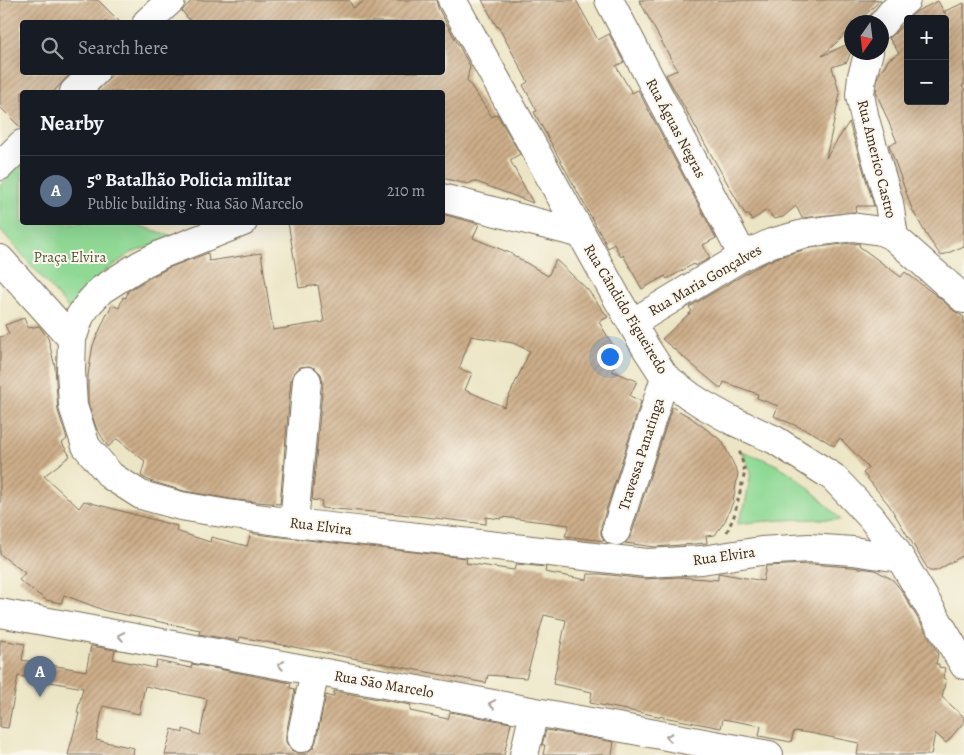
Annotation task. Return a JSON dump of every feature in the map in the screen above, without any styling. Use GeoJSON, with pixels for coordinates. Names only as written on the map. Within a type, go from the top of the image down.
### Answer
{"type":"FeatureCollection","features":[{"type":"Feature","properties":{"kind":"street"},"geometry":{"type":"LineString","coordinates":[[150,20],[171,0]]}},
{"type":"Feature","properties":{"kind":"street","name":"Rua Cândido Figueiredo"},"geometry":{"type":"LineString","coordinates":[[452,0],[646,348],[665,377],[690,396],[731,420],[775,440],[833,477],[871,517],[893,546],[964,666]]}},
{"type":"Feature","properties":{"kind":"street","name":"Rua Águas Negras"},"geometry":{"type":"LineString","coordinates":[[609,0],[743,256]]}},
{"type":"Feature","properties":{"kind":"street"},"geometry":{"type":"LineString","coordinates":[[889,15],[906,0]]}},
{"type":"Feature","properties":{"kind":"street","name":"Rua Americo Castro"},"geometry":{"type":"LineString","coordinates":[[867,60],[862,76],[860,94],[889,204],[894,237]]}},
{"type":"Feature","properties":{"kind":"street"},"geometry":{"type":"LineString","coordinates":[[76,90],[92,75]]}},
{"type":"Feature","properties":{"kind":"street"},"geometry":{"type":"LineString","coordinates":[[0,166],[20,146]]}},
{"type":"Feature","properties":{"kind":"street"},"geometry":{"type":"LineString","coordinates":[[445,199],[582,234]]}},
{"type":"Feature","properties":{"kind":"street","name":"Rua Elvira"},"geometry":{"type":"LineString","coordinates":[[225,225],[140,265],[102,290],[89,303],[80,316],[72,339],[73,406],[86,446],[111,476],[141,495],[181,506],[294,523],[647,563],[702,560],[761,551],[809,548],[853,551],[900,558]]}},
{"type":"Feature","properties":{"kind":"street","name":"Rua Maria Gonçalves"},"geometry":{"type":"LineString","coordinates":[[632,323],[743,256],[771,243],[807,233],[852,227],[881,231],[894,237],[964,299]]}},
{"type":"Feature","properties":{"kind":"street"},"geometry":{"type":"LineString","coordinates":[[0,259],[72,339]]}},
{"type":"Feature","properties":{"kind":"street","name":"Travessa Panatinga"},"geometry":{"type":"LineString","coordinates":[[616,531],[665,377]]}},
{"type":"Feature","properties":{"kind":"street"},"geometry":{"type":"LineString","coordinates":[[294,523],[307,381]]}},
{"type":"Feature","properties":{"kind":"street","name":"Rua São Marcelo"},"geometry":{"type":"LineString","coordinates":[[0,613],[769,755]]}},
{"type":"Feature","properties":{"kind":"street"},"geometry":{"type":"LineString","coordinates":[[301,738],[315,671]]}},
{"type":"Feature","properties":{"kind":"street"},"geometry":{"type":"LineString","coordinates":[[524,755],[534,712]]}},
{"type":"Feature","properties":{"kind":"path"},"geometry":{"type":"LineString","coordinates":[[716,558],[734,516],[745,472],[731,420]]}},
{"type":"Feature","properties":{"kind":"green space","name":"Praça Elvira"},"geometry":{"type":"Polygon","coordinates":[[[20,164],[20,225],[137,225],[175,237],[131,253],[104,272],[69,309],[0,229],[0,185],[20,164]]]}},
{"type":"Feature","properties":{"kind":"green space"},"geometry":{"type":"Polygon","coordinates":[[[741,451],[787,471],[815,494],[841,520],[763,521],[737,524],[745,505],[751,472],[741,451]]]}},
{"type":"Feature","properties":{"kind":"building"},"geometry":{"type":"Polygon","coordinates":[[[0,0],[98,0],[118,20],[20,20],[20,75],[69,75],[55,90],[20,90],[20,127],[0,107],[0,0]]]}},
{"type":"Feature","properties":{"kind":"building"},"geometry":{"type":"Polygon","coordinates":[[[192,0],[349,0],[353,8],[367,0],[436,0],[445,20],[189,20],[182,11],[192,0]]]}},
{"type":"Feature","properties":{"kind":"building"},"geometry":{"type":"Polygon","coordinates":[[[482,0],[576,0],[598,40],[609,34],[624,62],[616,66],[632,93],[638,90],[716,238],[703,245],[710,258],[695,266],[694,264],[667,279],[665,276],[642,289],[623,255],[621,257],[614,244],[608,248],[534,112],[537,111],[523,85],[528,82],[482,0]]]}},
{"type":"Feature","properties":{"kind":"building"},"geometry":{"type":"Polygon","coordinates":[[[639,0],[881,0],[865,15],[844,15],[844,35],[822,56],[844,46],[844,60],[848,60],[847,62],[832,67],[840,94],[826,158],[849,122],[874,206],[857,206],[855,212],[802,218],[796,206],[783,217],[774,219],[767,210],[752,220],[748,214],[746,216],[666,75],[677,70],[639,0]]]}},
{"type":"Feature","properties":{"kind":"building"},"geometry":{"type":"Polygon","coordinates":[[[938,1],[945,14],[945,11],[964,3],[964,85],[962,86],[964,89],[964,246],[941,256],[912,209],[889,145],[897,142],[876,92],[878,76],[889,59],[899,53],[889,38],[904,23],[904,105],[949,105],[949,15],[912,15],[938,1]]]}},
{"type":"Feature","properties":{"kind":"building"},"geometry":{"type":"Polygon","coordinates":[[[445,21],[470,66],[467,80],[492,117],[497,114],[520,154],[510,160],[533,203],[474,181],[468,184],[445,179],[445,90],[98,90],[112,75],[445,75],[445,21]]]}},
{"type":"Feature","properties":{"kind":"building"},"geometry":{"type":"Polygon","coordinates":[[[445,215],[479,224],[473,238],[510,253],[548,276],[556,260],[587,289],[608,317],[599,322],[614,347],[612,351],[620,355],[612,371],[637,381],[630,396],[641,401],[601,526],[601,534],[604,541],[565,536],[569,525],[502,517],[501,519],[486,517],[486,524],[400,514],[321,508],[322,501],[312,500],[323,382],[321,374],[309,366],[300,367],[294,372],[291,380],[280,504],[236,500],[184,491],[150,481],[141,476],[145,461],[117,439],[108,447],[96,427],[88,403],[88,375],[93,345],[106,316],[112,305],[119,308],[123,297],[126,298],[128,291],[168,268],[208,253],[209,261],[261,253],[273,330],[324,322],[318,285],[299,288],[288,225],[445,225],[445,215]],[[471,336],[459,369],[472,373],[465,390],[504,407],[530,351],[513,343],[471,336]]]}},
{"type":"Feature","properties":{"kind":"building"},"geometry":{"type":"Polygon","coordinates":[[[852,243],[860,244],[859,246],[901,277],[905,272],[964,317],[964,555],[936,571],[929,571],[889,505],[863,473],[869,468],[840,438],[834,446],[815,434],[774,416],[778,406],[757,398],[758,394],[724,382],[721,389],[662,339],[692,311],[689,307],[755,268],[776,258],[810,248],[852,243]]]}},
{"type":"Feature","properties":{"kind":"building"},"geometry":{"type":"Polygon","coordinates":[[[24,318],[28,328],[39,326],[48,338],[55,367],[58,411],[67,439],[62,443],[70,456],[44,476],[79,508],[84,501],[177,526],[176,531],[210,542],[211,537],[247,546],[251,533],[467,558],[466,563],[514,570],[516,564],[546,567],[545,572],[587,580],[588,574],[601,574],[645,579],[678,577],[718,580],[718,573],[763,581],[766,566],[809,564],[875,570],[893,580],[901,590],[938,653],[936,664],[939,664],[939,667],[945,668],[943,678],[946,679],[942,697],[964,717],[964,722],[946,743],[935,733],[931,755],[857,755],[859,743],[810,733],[794,731],[791,742],[759,736],[761,726],[723,719],[721,728],[590,703],[592,692],[553,684],[566,620],[544,615],[526,678],[488,675],[486,683],[240,637],[239,641],[199,634],[200,630],[106,611],[64,595],[61,603],[46,600],[19,580],[25,573],[0,554],[0,337],[9,334],[5,325],[24,318]]]}},
{"type":"Feature","properties":{"kind":"building"},"geometry":{"type":"Polygon","coordinates":[[[672,407],[690,417],[722,441],[738,473],[733,502],[725,521],[715,535],[706,536],[707,543],[655,547],[625,543],[631,536],[672,407]]]}},
{"type":"Feature","properties":{"kind":"building"},"geometry":{"type":"Polygon","coordinates":[[[0,640],[25,644],[22,660],[86,671],[91,646],[115,650],[113,659],[155,668],[157,661],[191,668],[192,664],[291,683],[290,688],[295,689],[286,742],[291,750],[298,753],[306,753],[313,748],[326,695],[333,697],[334,691],[411,705],[410,711],[448,719],[450,712],[511,723],[504,755],[165,755],[172,729],[183,733],[183,729],[200,735],[207,699],[145,686],[139,714],[103,706],[96,740],[134,748],[133,755],[68,755],[79,713],[77,713],[83,688],[18,676],[8,728],[0,727],[0,640]]]}},
{"type":"Feature","properties":{"kind":"building"},"geometry":{"type":"Polygon","coordinates":[[[546,730],[614,742],[612,755],[543,755],[545,745],[542,745],[546,730]]]}},
{"type":"Feature","properties":{"kind":"place","name":"5º Batalhão Policia militar"},"geometry":{"type":"Point","coordinates":[40,697]}}]}
